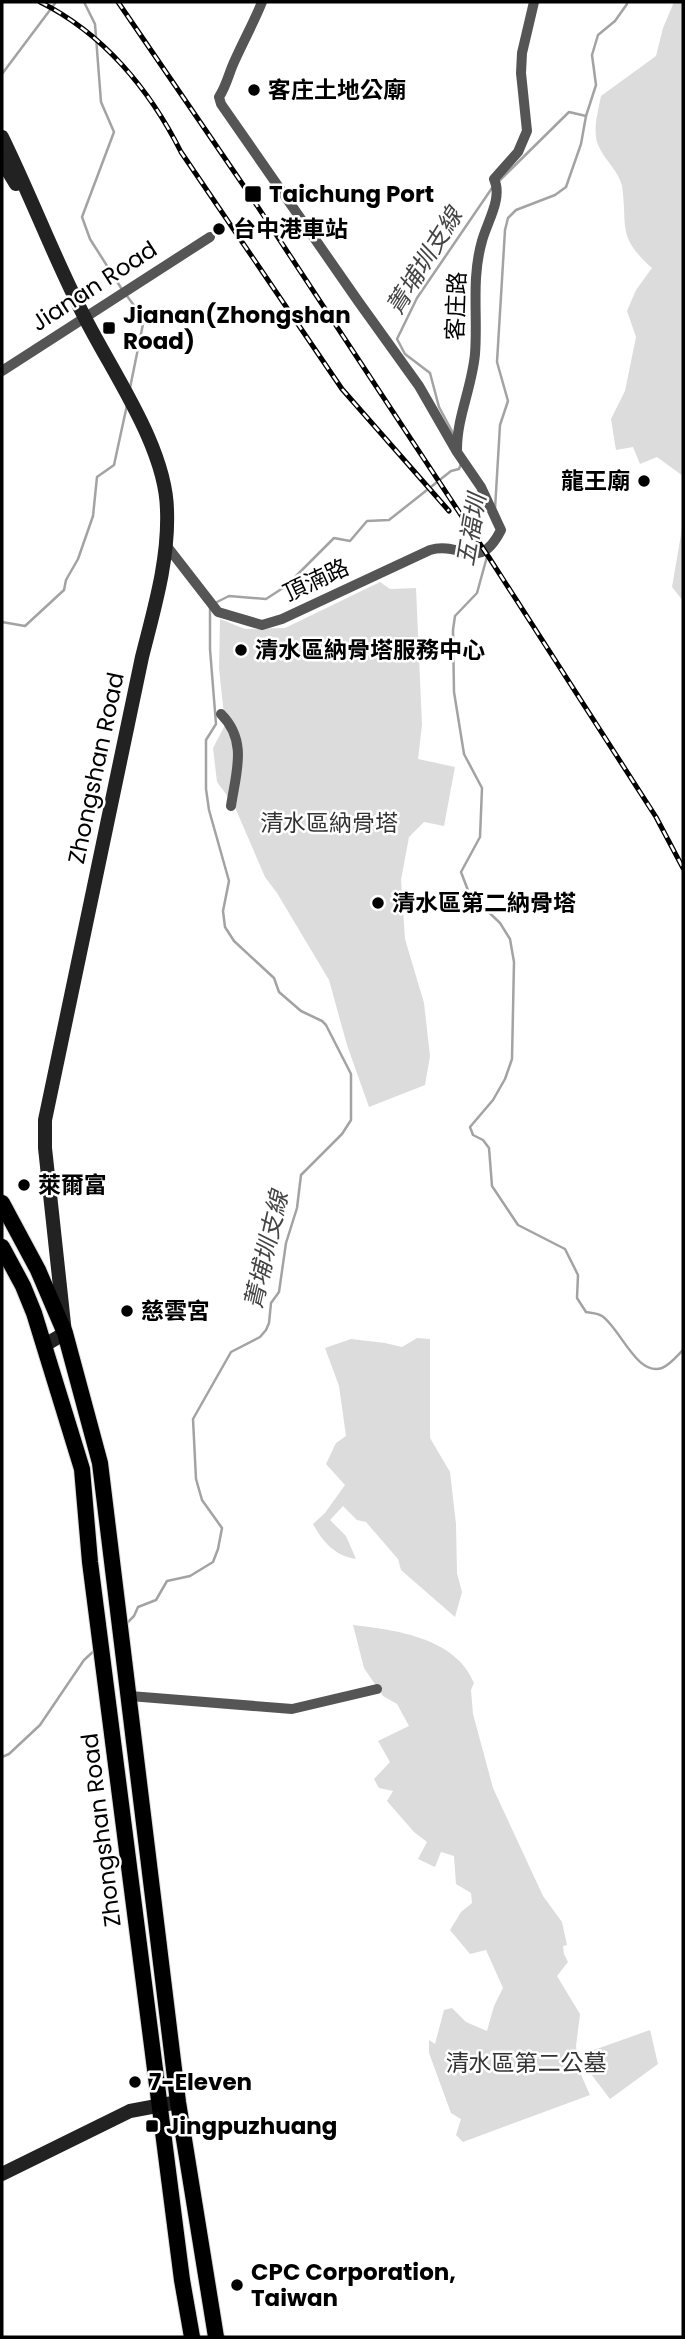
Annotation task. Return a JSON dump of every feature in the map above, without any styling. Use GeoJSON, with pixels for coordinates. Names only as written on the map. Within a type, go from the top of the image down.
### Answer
{"type":"FeatureCollection","features":[{"type":"Feature","properties":{"kind":"main road"},"geometry":{"type":"LineString","coordinates":[[2,1203],[38,1270],[65,1333]]}},
{"type":"Feature","properties":{"kind":"main road","name":"Zhongshan Road"},"geometry":{"type":"LineString","coordinates":[[2,1247],[23,1286],[45,1345],[82,1469],[90,1562],[159,2104],[192,2337]]}},
{"type":"Feature","properties":{"kind":"main road","name":"Zhongshan Road"},"geometry":{"type":"LineString","coordinates":[[65,1333],[100,1463],[178,2102],[216,2337]]}},
{"type":"Feature","properties":{"kind":"street"},"geometry":{"type":"LineString","coordinates":[[262,2],[233,62],[227,84],[219,97],[221,104],[419,386],[457,452]]}},
{"type":"Feature","properties":{"kind":"street","name":"客庄路"},"geometry":{"type":"LineString","coordinates":[[457,452],[457,432],[469,391],[475,353],[475,281],[481,243],[497,198],[494,179],[518,152],[527,131],[521,73],[522,54],[534,2]]}},
{"type":"Feature","properties":{"kind":"street"},"geometry":{"type":"LineString","coordinates":[[2,137],[47,236]]}},
{"type":"Feature","properties":{"kind":"street"},"geometry":{"type":"LineString","coordinates":[[2,161],[47,236]]}},
{"type":"Feature","properties":{"kind":"street","name":"Zhongshan Road"},"geometry":{"type":"LineString","coordinates":[[47,236],[85,318],[143,428],[163,475],[167,509],[161,581],[142,657],[45,1119],[45,1148],[65,1333]]}},
{"type":"Feature","properties":{"kind":"street","name":"Jianan Road"},"geometry":{"type":"LineString","coordinates":[[2,371],[210,237]]}},
{"type":"Feature","properties":{"kind":"street","name":"頂湳路"},"geometry":{"type":"LineString","coordinates":[[166,545],[218,612],[262,625],[282,619],[430,550],[437,548],[483,553],[494,543],[501,530],[481,486],[457,452]]}},
{"type":"Feature","properties":{"kind":"street"},"geometry":{"type":"LineString","coordinates":[[221,714],[230,723],[239,746],[230,806]]}},
{"type":"Feature","properties":{"kind":"street"},"geometry":{"type":"LineString","coordinates":[[45,1345],[65,1333]]}},
{"type":"Feature","properties":{"kind":"street"},"geometry":{"type":"LineString","coordinates":[[130,1696],[292,1709],[377,1689]]}},
{"type":"Feature","properties":{"kind":"street"},"geometry":{"type":"LineString","coordinates":[[2,2174],[130,2111],[178,2102]]}},
{"type":"Feature","properties":{"kind":"green space"},"geometry":{"type":"Polygon","coordinates":[[[674,2],[683,2],[683,476],[657,457],[640,464],[633,447],[616,450],[611,419],[625,391],[636,337],[627,311],[636,290],[652,268],[628,239],[622,186],[600,149],[596,136],[601,96],[656,56],[663,28],[674,2]]]}},
{"type":"Feature","properties":{"kind":"green space"},"geometry":{"type":"Polygon","coordinates":[[[683,523],[683,601],[672,587],[683,523]]]}},
{"type":"Feature","properties":{"kind":"green space","name":"清水區納骨塔"},"geometry":{"type":"Polygon","coordinates":[[[380,582],[390,589],[416,588],[422,725],[418,759],[455,767],[444,826],[424,822],[409,837],[401,880],[405,939],[424,1003],[430,1056],[425,1085],[369,1107],[347,1045],[329,980],[265,877],[234,805],[217,782],[213,748],[225,725],[219,668],[220,619],[245,629],[285,628],[380,582]]]}},
{"type":"Feature","properties":{"kind":"green space"},"geometry":{"type":"Polygon","coordinates":[[[417,1338],[430,1339],[430,1438],[450,1472],[456,1524],[457,1573],[462,1592],[455,1617],[401,1570],[398,1559],[366,1522],[357,1520],[343,1506],[330,1520],[346,1536],[356,1559],[342,1555],[330,1547],[313,1524],[325,1513],[345,1485],[326,1464],[336,1443],[346,1436],[339,1386],[325,1348],[351,1339],[402,1347],[417,1338]]]}},
{"type":"Feature","properties":{"kind":"green space","name":"清水區第二公墓"},"geometry":{"type":"Polygon","coordinates":[[[353,1625],[423,1639],[454,1656],[465,1668],[474,1683],[471,1690],[473,1714],[493,1788],[543,1896],[562,1922],[567,1945],[563,1946],[568,1962],[557,1976],[580,2014],[576,2046],[579,2070],[590,2095],[463,2142],[456,2135],[461,2119],[451,2113],[429,2053],[429,2040],[435,2044],[444,2010],[452,2008],[466,2022],[487,2031],[494,2006],[503,1988],[486,1950],[470,1954],[450,1930],[461,1912],[472,1903],[471,1893],[456,1884],[454,1856],[441,1852],[435,1867],[418,1859],[427,1842],[414,1832],[387,1801],[393,1791],[379,1788],[374,1779],[390,1762],[378,1741],[409,1726],[397,1704],[383,1696],[364,1668],[353,1625]]]}},
{"type":"Feature","properties":{"kind":"green space"},"geometry":{"type":"Polygon","coordinates":[[[650,2030],[658,2064],[610,2099],[591,2074],[591,2051],[650,2030]]]}},
{"type":"Feature","properties":{"kind":"waterway"},"geometry":{"type":"LineString","coordinates":[[2,74],[56,2]]}},
{"type":"Feature","properties":{"kind":"waterway"},"geometry":{"type":"LineString","coordinates":[[84,2],[95,24],[101,102],[114,132],[82,217],[90,239],[123,291]]}},
{"type":"Feature","properties":{"kind":"waterway","name":"五福圳"},"geometry":{"type":"LineString","coordinates":[[495,509],[500,425],[508,401],[497,362],[508,218],[516,210],[555,195],[566,187],[581,144],[596,85],[592,55],[598,35],[615,21],[627,2]]}},
{"type":"Feature","properties":{"kind":"waterway","name":"菁埔圳支線"},"geometry":{"type":"LineString","coordinates":[[499,181],[569,112],[586,116]]}},
{"type":"Feature","properties":{"kind":"waterway","name":"菁埔圳支線"},"geometry":{"type":"LineString","coordinates":[[454,435],[439,407],[430,373],[405,354],[397,339],[417,298],[492,188]]}},
{"type":"Feature","properties":{"kind":"waterway"},"geometry":{"type":"LineString","coordinates":[[127,296],[144,319],[130,388]]}},
{"type":"Feature","properties":{"kind":"waterway"},"geometry":{"type":"LineString","coordinates":[[2,622],[25,626],[64,590],[93,516],[97,477],[114,465],[127,405]]}},
{"type":"Feature","properties":{"kind":"waterway","name":"菁埔圳支線"},"geometry":{"type":"LineString","coordinates":[[215,603],[229,596],[266,599],[286,586],[334,538],[350,541],[367,521],[389,520],[451,471],[459,469],[461,464]]}},
{"type":"Feature","properties":{"kind":"waterway","name":"五福圳"},"geometry":{"type":"LineString","coordinates":[[488,553],[477,593],[455,616],[453,630],[454,692],[464,754],[482,788],[480,837],[461,872],[469,893],[500,923],[510,939],[514,962],[512,1059],[493,1100],[470,1127],[473,1135],[483,1140],[489,1148],[492,1186],[518,1225],[565,1249],[578,1275],[577,1298],[586,1312],[602,1316],[637,1359],[653,1369],[665,1367],[683,1350]]}},
{"type":"Feature","properties":{"kind":"waterway","name":"菁埔圳支線"},"geometry":{"type":"LineString","coordinates":[[127,1623],[138,1607],[156,1600],[167,1581],[190,1576],[213,1562],[222,1528],[202,1500],[196,1479],[193,1419],[231,1352],[260,1337],[266,1330],[271,1303],[279,1292],[286,1243],[297,1208],[301,1175],[342,1134],[351,1120],[351,1074],[326,1025],[301,1011],[279,992],[274,978],[234,941],[225,927],[223,911],[229,881],[209,810],[206,789],[206,740],[216,724],[210,649],[210,607]]}},
{"type":"Feature","properties":{"kind":"waterway","name":"菁埔圳支線"},"geometry":{"type":"LineString","coordinates":[[2,1757],[9,1754],[40,1725],[84,1660],[95,1650]]}},
{"type":"Feature","properties":{"kind":"railway"},"geometry":{"type":"LineString","coordinates":[[40,2],[84,30],[104,47],[139,85],[181,152],[342,389],[449,511]]}},
{"type":"Feature","properties":{"kind":"railway"},"geometry":{"type":"LineString","coordinates":[[118,2],[250,195],[490,559],[656,817],[683,868]]}},
{"type":"Feature","properties":{"kind":"place","name":"客庄土地公廟"},"geometry":{"type":"Point","coordinates":[254,90]}},
{"type":"Feature","properties":{"kind":"place","name":"Taichung Port"},"geometry":{"type":"Point","coordinates":[253,194]}},
{"type":"Feature","properties":{"kind":"place","name":"台中港車站"},"geometry":{"type":"Point","coordinates":[219,229]}},
{"type":"Feature","properties":{"kind":"place","name":"Jianan(Zhongshan Road)"},"geometry":{"type":"Point","coordinates":[109,328]}},
{"type":"Feature","properties":{"kind":"place","name":"龍王廟"},"geometry":{"type":"Point","coordinates":[644,481]}},
{"type":"Feature","properties":{"kind":"place","name":"清水區納骨塔服務中心"},"geometry":{"type":"Point","coordinates":[241,650]}},
{"type":"Feature","properties":{"kind":"place","name":"清水區第二納骨塔"},"geometry":{"type":"Point","coordinates":[378,903]}},
{"type":"Feature","properties":{"kind":"place","name":"萊爾富"},"geometry":{"type":"Point","coordinates":[24,1185]}},
{"type":"Feature","properties":{"kind":"place","name":"慈雲宮"},"geometry":{"type":"Point","coordinates":[127,1311]}},
{"type":"Feature","properties":{"kind":"place","name":"7-Eleven"},"geometry":{"type":"Point","coordinates":[135,2082]}},
{"type":"Feature","properties":{"kind":"place","name":"Jingpuzhuang"},"geometry":{"type":"Point","coordinates":[152,2126]}},
{"type":"Feature","properties":{"kind":"place","name":"CPC Corporation, Taiwan"},"geometry":{"type":"Point","coordinates":[237,2285]}}]}
